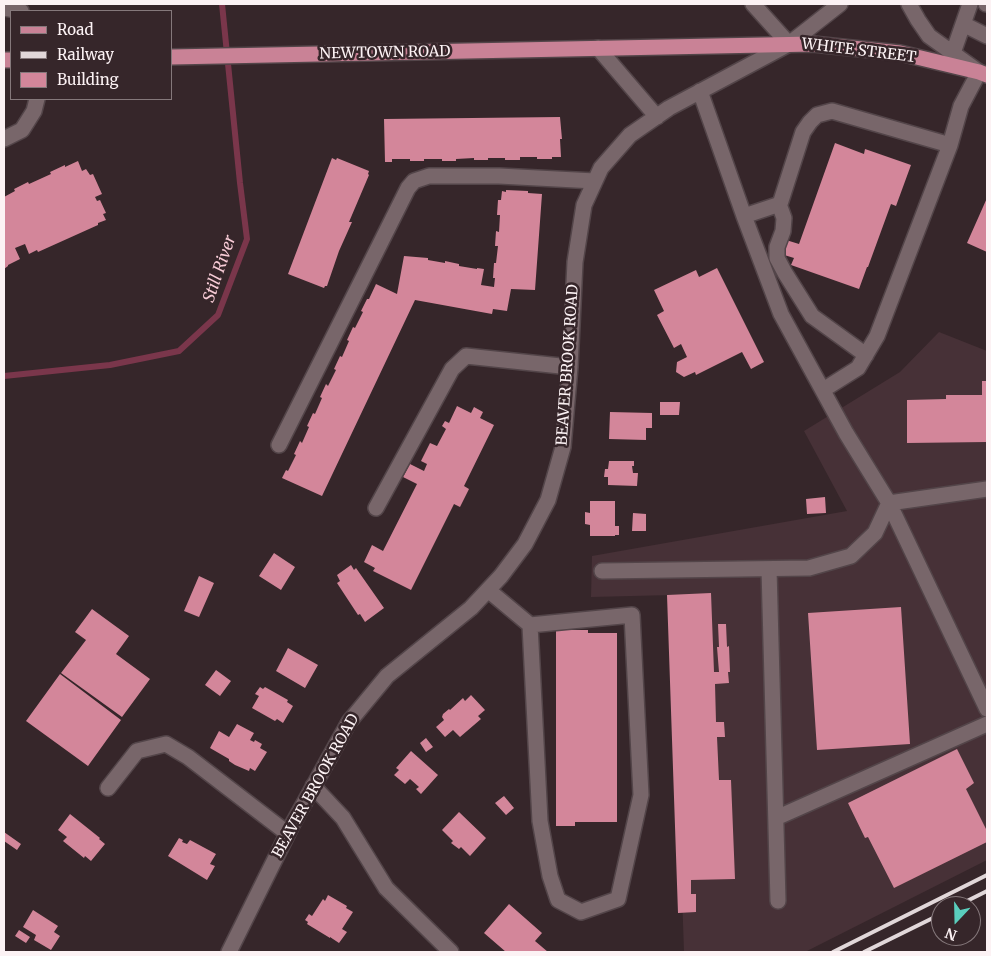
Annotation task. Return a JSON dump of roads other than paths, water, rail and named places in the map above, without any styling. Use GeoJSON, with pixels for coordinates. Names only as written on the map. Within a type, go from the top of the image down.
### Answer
{"type":"FeatureCollection","features":[{"type":"Feature","properties":{"kind":"main road","name":"NEWTOWN ROAD"},"geometry":{"type":"LineString","coordinates":[[172,57],[789,44]]}},
{"type":"Feature","properties":{"kind":"main road","name":"WHITE STREET"},"geometry":{"type":"LineString","coordinates":[[789,44],[813,44],[900,53],[983,74]]}},
{"type":"Feature","properties":{"kind":"street"},"geometry":{"type":"LineString","coordinates":[[753,4],[789,44]]}},
{"type":"Feature","properties":{"kind":"street","name":"BEAVER BROOK ROAD"},"geometry":{"type":"LineString","coordinates":[[229,952],[287,833],[349,722],[386,676],[471,608],[501,576],[525,544],[548,500],[563,447],[570,367],[575,262],[584,205],[601,168],[630,135],[669,108],[789,44],[840,4]]}},
{"type":"Feature","properties":{"kind":"street"},"geometry":{"type":"LineString","coordinates":[[823,390],[858,368],[877,336],[950,145],[962,106],[983,74],[929,36],[909,4]]}},
{"type":"Feature","properties":{"kind":"street"},"geometry":{"type":"LineString","coordinates":[[953,54],[970,4]]}},
{"type":"Feature","properties":{"kind":"street"},"geometry":{"type":"LineString","coordinates":[[963,24],[987,36]]}},
{"type":"Feature","properties":{"kind":"street"},"geometry":{"type":"LineString","coordinates":[[598,48],[656,117]]}},
{"type":"Feature","properties":{"kind":"street"},"geometry":{"type":"LineString","coordinates":[[700,91],[781,314],[846,433],[889,503],[987,709]]}},
{"type":"Feature","properties":{"kind":"street"},"geometry":{"type":"LineString","coordinates":[[4,139],[22,130],[34,111],[37,100]]}},
{"type":"Feature","properties":{"kind":"street"},"geometry":{"type":"LineString","coordinates":[[866,355],[812,316],[777,258],[784,218],[779,204],[803,132],[817,115],[832,111],[950,145]]}},
{"type":"Feature","properties":{"kind":"street"},"geometry":{"type":"LineString","coordinates":[[279,445],[408,188],[414,181],[429,176],[499,176],[595,181]]}},
{"type":"Feature","properties":{"kind":"street"},"geometry":{"type":"LineString","coordinates":[[744,216],[779,204]]}},
{"type":"Feature","properties":{"kind":"street"},"geometry":{"type":"LineString","coordinates":[[376,508],[452,369],[466,356],[570,367]]}},
{"type":"Feature","properties":{"kind":"street"},"geometry":{"type":"LineString","coordinates":[[889,503],[987,489]]}},
{"type":"Feature","properties":{"kind":"street"},"geometry":{"type":"LineString","coordinates":[[602,571],[809,568],[851,556],[875,533],[889,503]]}},
{"type":"Feature","properties":{"kind":"street"},"geometry":{"type":"LineString","coordinates":[[769,569],[778,901]]}},
{"type":"Feature","properties":{"kind":"street"},"geometry":{"type":"LineString","coordinates":[[488,590],[530,624],[632,615],[641,795],[618,899],[581,912],[558,900],[550,876],[540,821],[530,624]]}},
{"type":"Feature","properties":{"kind":"street"},"geometry":{"type":"LineString","coordinates":[[776,818],[987,724]]}},
{"type":"Feature","properties":{"kind":"street"},"geometry":{"type":"LineString","coordinates":[[108,788],[137,751],[166,744],[188,757],[287,833]]}},
{"type":"Feature","properties":{"kind":"street"},"geometry":{"type":"LineString","coordinates":[[313,786],[343,818],[386,888],[451,952]]}},
{"type":"Feature","properties":{"kind":"waterway","name":"Still River"},"geometry":{"type":"LineString","coordinates":[[4,376],[110,365],[179,351],[218,315],[247,239],[222,4]]}},
{"type":"Feature","properties":{"kind":"railway"},"geometry":{"type":"LineString","coordinates":[[833,952],[987,875]]}},
{"type":"Feature","properties":{"kind":"railway"},"geometry":{"type":"LineString","coordinates":[[977,896],[987,891]]}},
{"type":"Feature","properties":{"kind":"railway"},"geometry":{"type":"LineString","coordinates":[[864,952],[931,919]]}}]}
